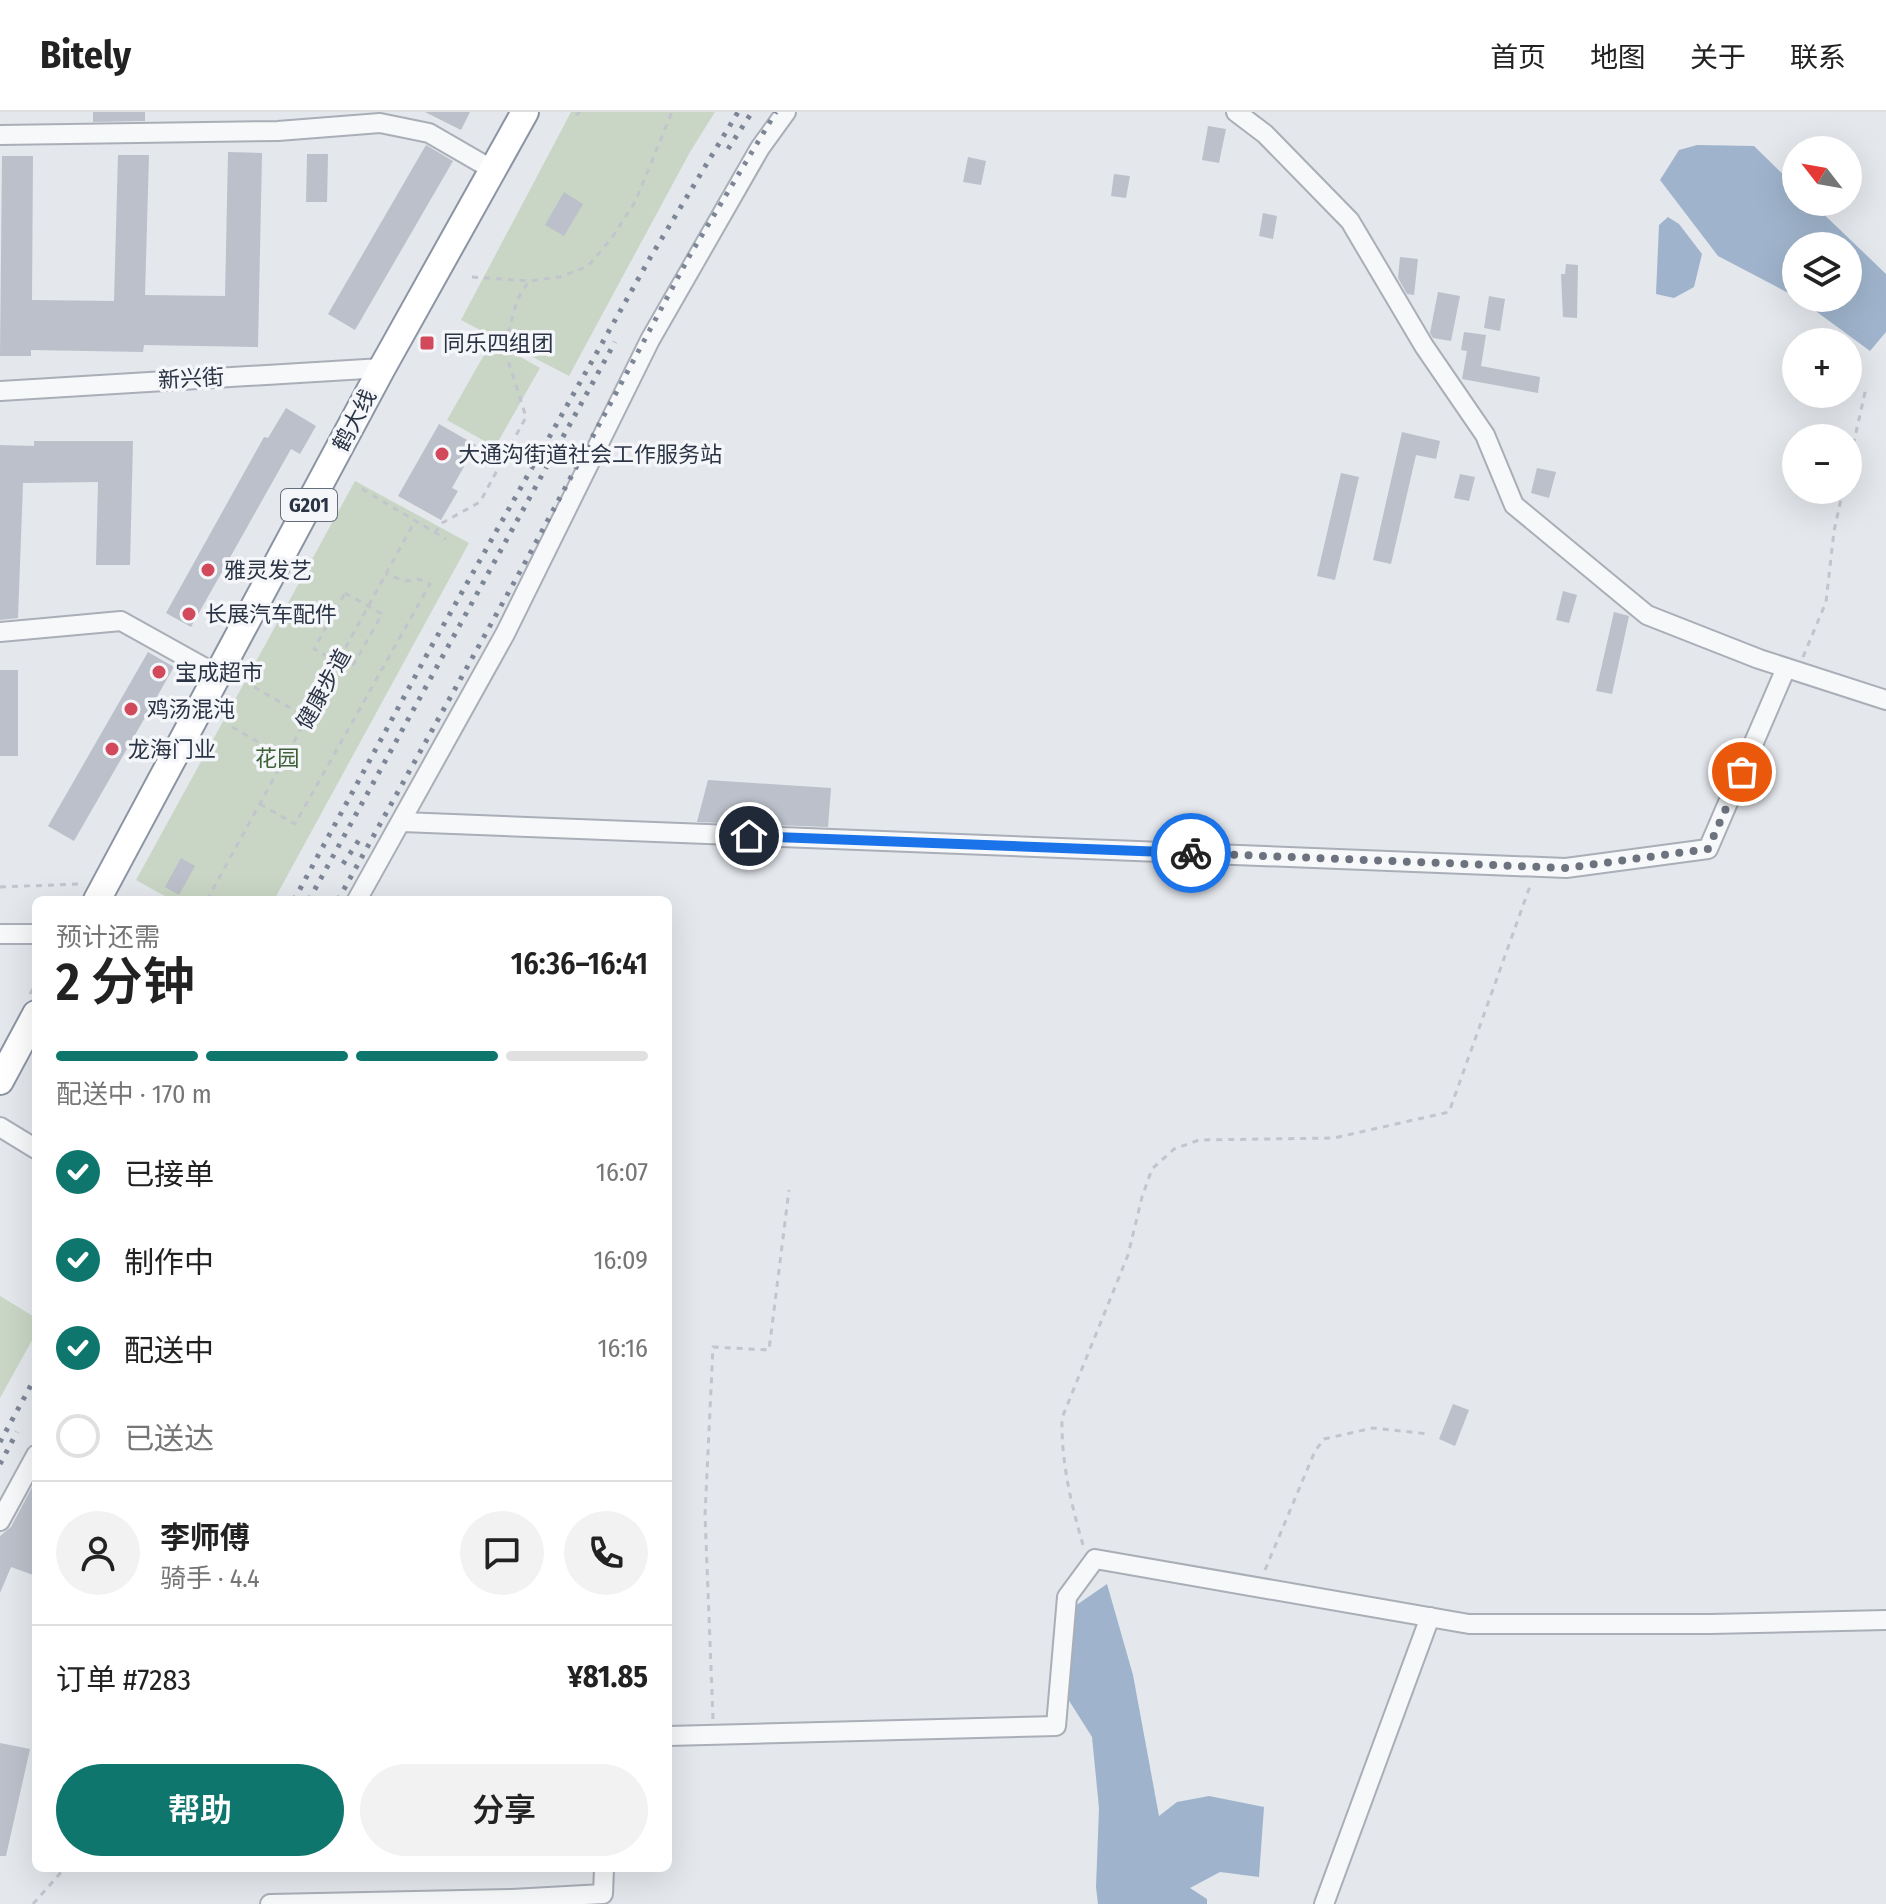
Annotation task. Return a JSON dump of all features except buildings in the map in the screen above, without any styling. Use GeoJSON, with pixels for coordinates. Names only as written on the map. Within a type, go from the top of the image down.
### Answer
{"type":"FeatureCollection","features":[{"type":"Feature","properties":{"kind":"highway","name":"鹤大线"},"geometry":{"type":"LineString","coordinates":[[102,891],[382,368],[525,112]]}},
{"type":"Feature","properties":{"kind":"highway"},"geometry":{"type":"LineString","coordinates":[[0,1081],[32,1021]]}},
{"type":"Feature","properties":{"kind":"street"},"geometry":{"type":"LineString","coordinates":[[359,896],[505,634],[650,340],[760,148],[786,112]]}},
{"type":"Feature","properties":{"kind":"street"},"geometry":{"type":"LineString","coordinates":[[1236,112],[1265,134],[1350,221],[1424,346],[1485,435],[1514,505],[1647,615],[1792,670],[1886,700]]}},
{"type":"Feature","properties":{"kind":"street"},"geometry":{"type":"LineString","coordinates":[[0,135],[278,131],[380,123],[429,133],[493,170]]}},
{"type":"Feature","properties":{"kind":"street","name":"新兴街"},"geometry":{"type":"LineString","coordinates":[[0,391],[382,368]]}},
{"type":"Feature","properties":{"kind":"street"},"geometry":{"type":"LineString","coordinates":[[0,632],[121,621],[218,675]]}},
{"type":"Feature","properties":{"kind":"street"},"geometry":{"type":"LineString","coordinates":[[402,822],[1566,868],[1708,849],[1792,670]]}},
{"type":"Feature","properties":{"kind":"street"},"geometry":{"type":"LineString","coordinates":[[0,934],[32,934]]}},
{"type":"Feature","properties":{"kind":"street"},"geometry":{"type":"LineString","coordinates":[[0,1127],[32,1147]]}},
{"type":"Feature","properties":{"kind":"street"},"geometry":{"type":"LineString","coordinates":[[0,1521],[32,1462]]}},
{"type":"Feature","properties":{"kind":"street"},"geometry":{"type":"LineString","coordinates":[[672,1736],[1056,1726],[1067,1597],[1095,1559],[1469,1624],[1886,1620]]}},
{"type":"Feature","properties":{"kind":"street"},"geometry":{"type":"LineString","coordinates":[[1324,1904],[1430,1617]]}},
{"type":"Feature","properties":{"kind":"street"},"geometry":{"type":"LineString","coordinates":[[270,1904],[603,1894],[604,1872]]}},
{"type":"Feature","properties":{"kind":"path"},"geometry":{"type":"LineString","coordinates":[[472,277],[529,281],[560,277],[588,266],[611,239],[635,202],[672,112]]}},
{"type":"Feature","properties":{"kind":"path"},"geometry":{"type":"LineString","coordinates":[[435,533],[442,523],[480,502],[526,417],[504,348],[517,300],[529,281]]}},
{"type":"Feature","properties":{"kind":"path"},"geometry":{"type":"LineString","coordinates":[[1858,424],[1866,388]]}},
{"type":"Feature","properties":{"kind":"path"},"geometry":{"type":"LineString","coordinates":[[362,489],[446,539]]}},
{"type":"Feature","properties":{"kind":"path"},"geometry":{"type":"LineString","coordinates":[[1792,670],[1826,602],[1840,504]]}},
{"type":"Feature","properties":{"kind":"path","name":"健康步道"},"geometry":{"type":"LineString","coordinates":[[209,896],[415,521]]}},
{"type":"Feature","properties":{"kind":"path"},"geometry":{"type":"LineString","coordinates":[[260,804],[295,824],[430,584],[419,579],[405,581],[386,574]]}},
{"type":"Feature","properties":{"kind":"path"},"geometry":{"type":"LineString","coordinates":[[345,593],[382,614],[351,669],[314,649],[332,618],[345,593]]}},
{"type":"Feature","properties":{"kind":"path"},"geometry":{"type":"LineString","coordinates":[[301,601],[332,618]]}},
{"type":"Feature","properties":{"kind":"path"},"geometry":{"type":"LineString","coordinates":[[254,687],[307,717]]}},
{"type":"Feature","properties":{"kind":"path"},"geometry":{"type":"LineString","coordinates":[[232,727],[285,758]]}},
{"type":"Feature","properties":{"kind":"path"},"geometry":{"type":"LineString","coordinates":[[1090,1566],[1073,1512],[1062,1442],[1062,1418],[1128,1255],[1152,1169],[1174,1149],[1199,1140],[1334,1138],[1449,1112],[1536,867]]}},
{"type":"Feature","properties":{"kind":"path"},"geometry":{"type":"LineString","coordinates":[[0,887],[102,891]]}},
{"type":"Feature","properties":{"kind":"path"},"geometry":{"type":"LineString","coordinates":[[714,1735],[705,1515],[713,1347],[769,1350],[789,1190]]}},
{"type":"Feature","properties":{"kind":"path"},"geometry":{"type":"LineString","coordinates":[[1258,1589],[1315,1451],[1324,1439],[1373,1428],[1429,1434]]}},
{"type":"Feature","properties":{"kind":"path"},"geometry":{"type":"LineString","coordinates":[[33,1904],[61,1872]]}},
{"type":"Feature","properties":{"kind":"green space"},"geometry":{"type":"Polygon","coordinates":[[[571,112],[715,112],[690,152],[569,376],[461,320],[571,112]]]}},
{"type":"Feature","properties":{"kind":"green space"},"geometry":{"type":"Polygon","coordinates":[[[492,341],[540,368],[495,447],[447,420],[492,341]]]}},
{"type":"Feature","properties":{"kind":"green space","name":"花园"},"geometry":{"type":"Polygon","coordinates":[[[355,481],[469,543],[276,896],[165,896],[136,880],[355,481]]]}},
{"type":"Feature","properties":{"kind":"green space"},"geometry":{"type":"Polygon","coordinates":[[[0,1296],[32,1316],[32,1340],[0,1398],[0,1296]]]}},
{"type":"Feature","properties":{"kind":"water"},"geometry":{"type":"Polygon","coordinates":[[[1697,145],[1754,146],[1782,173],[1782,216],[1826,216],[1842,232],[1782,232],[1782,290],[1718,256],[1660,180],[1679,150],[1697,145]]]}},
{"type":"Feature","properties":{"kind":"water"},"geometry":{"type":"Polygon","coordinates":[[[1668,217],[1679,224],[1702,254],[1694,287],[1674,298],[1656,294],[1659,225],[1668,217]]]}},
{"type":"Feature","properties":{"kind":"water"},"geometry":{"type":"Polygon","coordinates":[[[1862,251],[1886,274],[1886,332],[1870,351],[1862,345],[1862,328],[1839,328],[1817,312],[1862,312],[1862,251]]]}},
{"type":"Feature","properties":{"kind":"water"},"geometry":{"type":"Polygon","coordinates":[[[1107,1584],[1133,1675],[1159,1816],[1177,1802],[1209,1796],[1264,1807],[1259,1877],[1220,1872],[1190,1888],[1207,1899],[1207,1904],[1098,1904],[1099,1808],[1092,1737],[1068,1699],[1075,1606],[1107,1584]]]}},
{"type":"Feature","properties":{"kind":"railway"},"geometry":{"type":"LineString","coordinates":[[296,896],[430,649],[650,258],[738,112]]}},
{"type":"Feature","properties":{"kind":"railway"},"geometry":{"type":"LineString","coordinates":[[728,149],[752,112]]}},
{"type":"Feature","properties":{"kind":"railway"},"geometry":{"type":"LineString","coordinates":[[340,896],[527,559],[690,255],[776,112]]}},
{"type":"Feature","properties":{"kind":"railway"},"geometry":{"type":"LineString","coordinates":[[311,896],[615,342]]}},
{"type":"Feature","properties":{"kind":"railway"},"geometry":{"type":"LineString","coordinates":[[343,864],[361,837]]}},
{"type":"Feature","properties":{"kind":"railway"},"geometry":{"type":"LineString","coordinates":[[0,1442],[32,1383]]}},
{"type":"Feature","properties":{"kind":"railway"},"geometry":{"type":"LineString","coordinates":[[0,1464],[17,1432]]}},
{"type":"Feature","properties":{"kind":"way so far"},"geometry":{"type":"LineString","coordinates":[[1191,853],[1566,868],[1708,849],[1742,772]]}},
{"type":"Feature","properties":{"kind":"place","name":"同乐四组团"},"geometry":{"type":"Point","coordinates":[427,343]}},
{"type":"Feature","properties":{"kind":"place","name":"大通沟街道社会工作服务站"},"geometry":{"type":"Point","coordinates":[442,454]}},
{"type":"Feature","properties":{"kind":"place","name":"雅灵发艺"},"geometry":{"type":"Point","coordinates":[208,570]}},
{"type":"Feature","properties":{"kind":"place","name":"长展汽车配件"},"geometry":{"type":"Point","coordinates":[189,614]}},
{"type":"Feature","properties":{"kind":"place","name":"宝成超市"},"geometry":{"type":"Point","coordinates":[159,672]}},
{"type":"Feature","properties":{"kind":"place","name":"鸡汤混沌"},"geometry":{"type":"Point","coordinates":[131,709]}},
{"type":"Feature","properties":{"kind":"place","name":"龙海门业"},"geometry":{"type":"Point","coordinates":[112,749]}},
{"type":"Feature","properties":{"kind":"route"},"geometry":{"type":"LineString","coordinates":[[749,836],[1191,853]]}}]}
